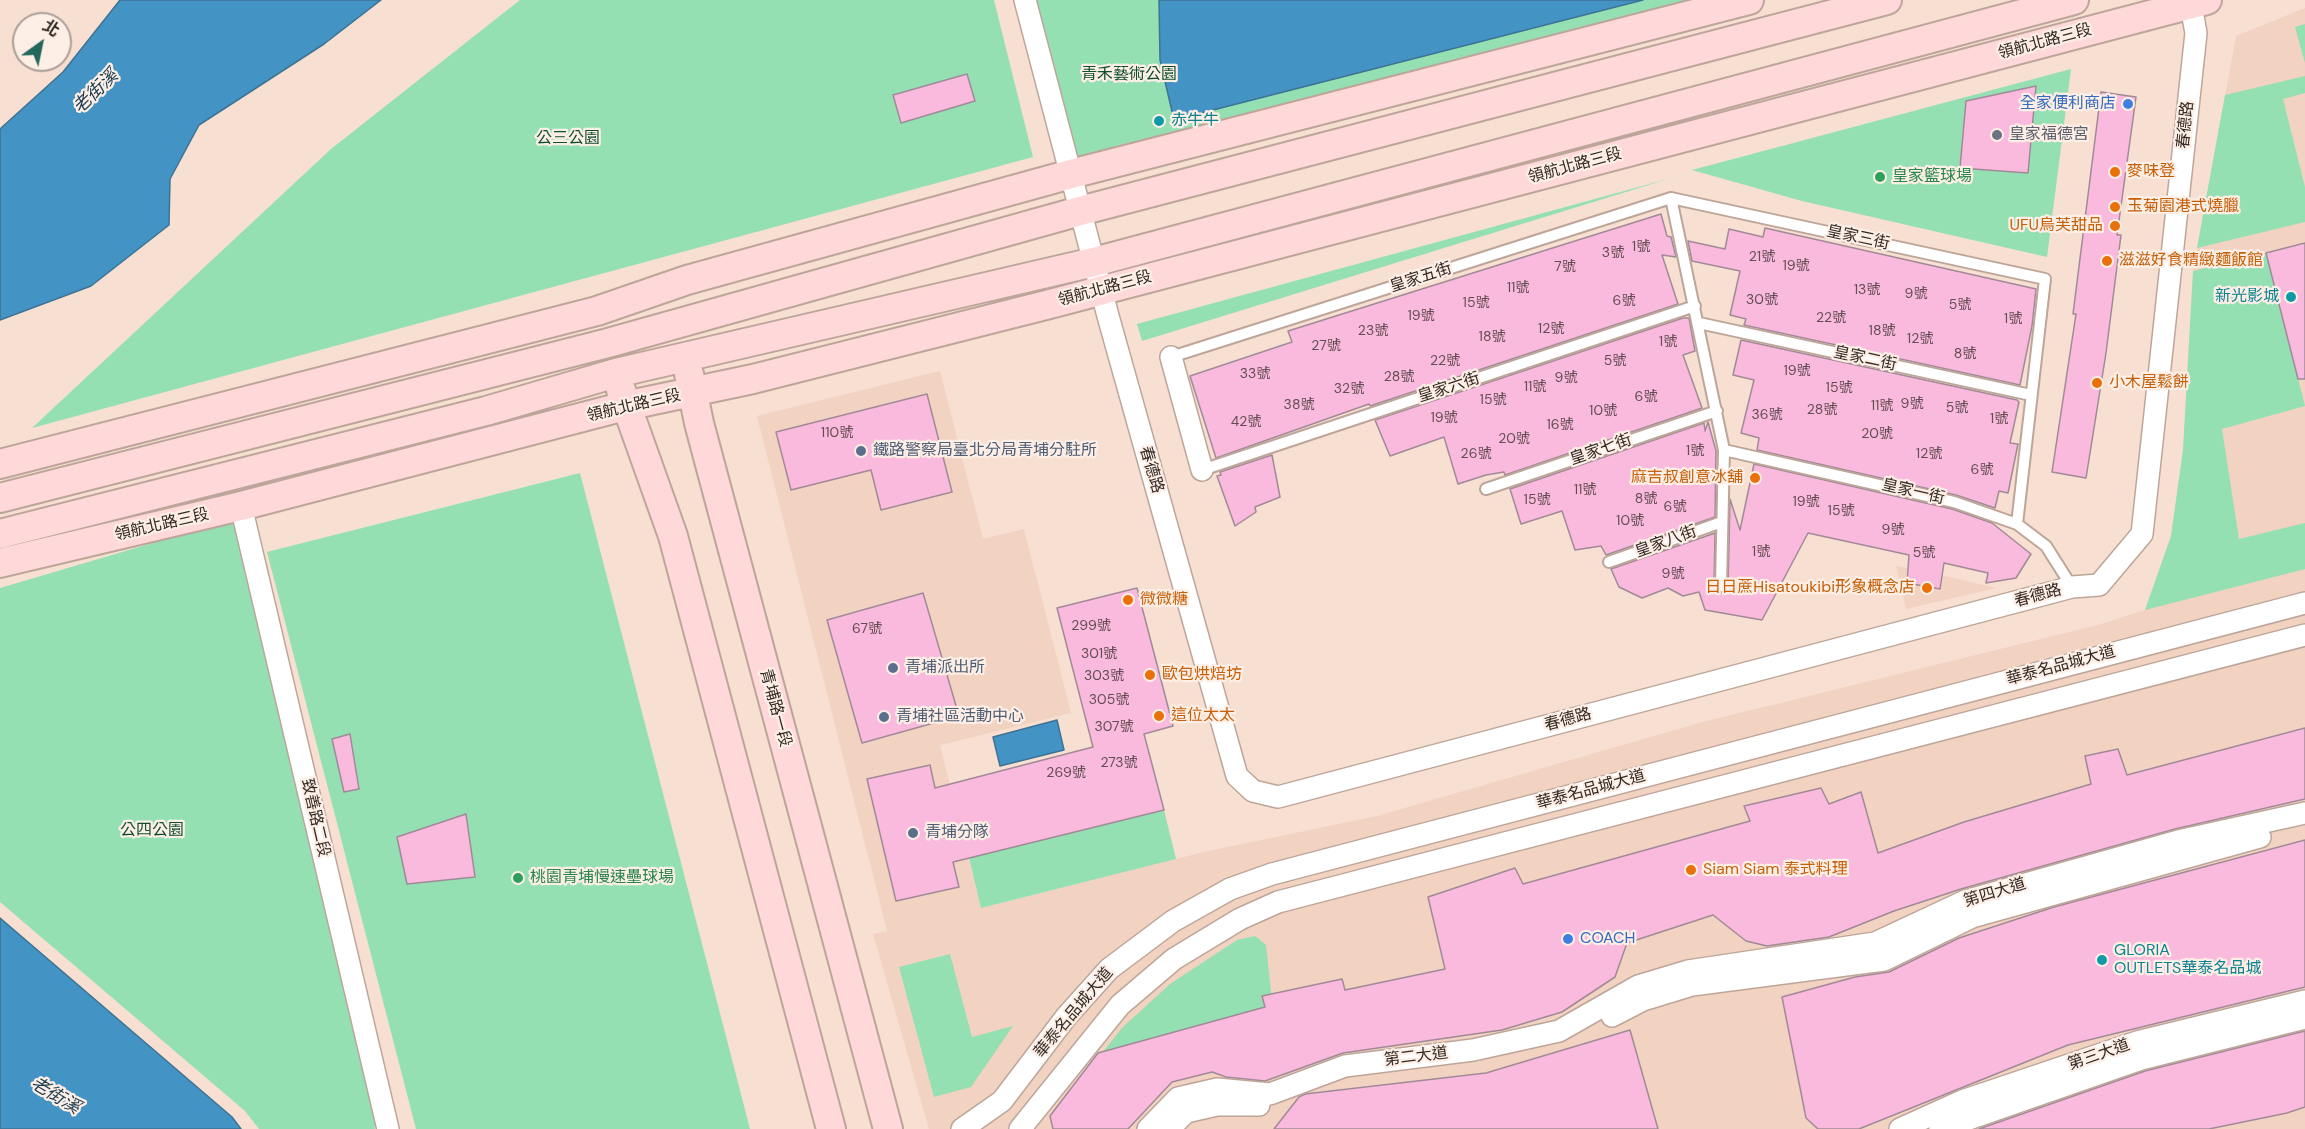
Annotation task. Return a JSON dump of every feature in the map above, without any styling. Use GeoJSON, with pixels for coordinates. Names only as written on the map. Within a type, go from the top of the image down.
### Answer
{"type":"FeatureCollection","features":[{"type":"Feature","properties":{"kind":"main road"},"geometry":{"type":"LineString","coordinates":[[0,464],[597,311],[669,286],[1071,174],[1749,0]]}},
{"type":"Feature","properties":{"kind":"main road"},"geometry":{"type":"LineString","coordinates":[[0,498],[608,343],[1080,211],[1887,0]]}},
{"type":"Feature","properties":{"kind":"main road","name":"領航北路三段"},"geometry":{"type":"LineString","coordinates":[[0,534],[486,411],[616,373],[851,321],[1094,262],[2074,0]]}},
{"type":"Feature","properties":{"kind":"main road","name":"領航北路三段"},"geometry":{"type":"LineString","coordinates":[[0,563],[241,506],[625,406],[753,379],[1101,291],[2196,1]]}},
{"type":"Feature","properties":{"kind":"main road","name":"青埔路一段"},"geometry":{"type":"LineString","coordinates":[[669,286],[679,323],[692,392],[888,1129]]}},
{"type":"Feature","properties":{"kind":"main road"},"geometry":{"type":"LineString","coordinates":[[597,311],[625,406],[673,536],[831,1129]]}},
{"type":"Feature","properties":{"kind":"street","name":"春德路"},"geometry":{"type":"LineString","coordinates":[[1025,0],[1101,291],[1237,776],[1252,791],[1278,797],[2072,587],[2099,585],[2142,534],[2196,33],[2196,1]]}},
{"type":"Feature","properties":{"kind":"street"},"geometry":{"type":"LineString","coordinates":[[1171,357],[1202,470]]}},
{"type":"Feature","properties":{"kind":"street","name":"致善路二段"},"geometry":{"type":"LineString","coordinates":[[241,506],[388,1129]]}},
{"type":"Feature","properties":{"kind":"street","name":"華泰名品城大道"},"geometry":{"type":"LineString","coordinates":[[962,1129],[1002,1101],[1066,1017],[1109,969],[1173,921],[1230,889],[1272,874],[2305,603]]}},
{"type":"Feature","properties":{"kind":"street","name":"華泰名品城大道"},"geometry":{"type":"LineString","coordinates":[[1020,1129],[1120,1005],[1174,959],[1240,919],[1278,902],[2305,635]]}},
{"type":"Feature","properties":{"kind":"street","name":"第四大道"},"geometry":{"type":"LineString","coordinates":[[1690,978],[1875,943],[1965,901],[2178,841],[2305,813]]}},
{"type":"Feature","properties":{"kind":"street","name":"第四大道"},"geometry":{"type":"LineString","coordinates":[[1690,978],[1884,960],[1972,917],[2305,826]]}},
{"type":"Feature","properties":{"kind":"street","name":"第二大道"},"geometry":{"type":"LineString","coordinates":[[1148,1129],[1178,1098],[1217,1089],[1270,1094],[1345,1066],[1473,1050],[1559,1031],[1638,986],[1690,978]]}},
{"type":"Feature","properties":{"kind":"street","name":"第二大道"},"geometry":{"type":"LineString","coordinates":[[1168,1129],[1186,1112],[1217,1105],[1275,1106],[1352,1078],[1481,1062],[1566,1041],[1690,978]]}},
{"type":"Feature","properties":{"kind":"street","name":"第三大道"},"geometry":{"type":"LineString","coordinates":[[1900,1129],[1962,1101],[2137,1042],[2305,1000]]}},
{"type":"Feature","properties":{"kind":"street","name":"第三大道"},"geometry":{"type":"LineString","coordinates":[[1940,1129],[2141,1059],[2305,1018]]}},
{"type":"Feature","properties":{"kind":"lane","name":"皇家三街"},"geometry":{"type":"LineString","coordinates":[[1671,198],[2044,279],[2031,395]]}},
{"type":"Feature","properties":{"kind":"lane"},"geometry":{"type":"LineString","coordinates":[[1671,198],[1725,450],[1721,586]]}},
{"type":"Feature","properties":{"kind":"lane","name":"皇家五街"},"geometry":{"type":"LineString","coordinates":[[1171,357],[1671,198]]}},
{"type":"Feature","properties":{"kind":"lane","name":"皇家六街"},"geometry":{"type":"LineString","coordinates":[[1202,470],[1695,306]]}},
{"type":"Feature","properties":{"kind":"lane","name":"皇家二街"},"geometry":{"type":"LineString","coordinates":[[1699,323],[2031,395]]}},
{"type":"Feature","properties":{"kind":"lane"},"geometry":{"type":"LineString","coordinates":[[2017,524],[2031,395]]}},
{"type":"Feature","properties":{"kind":"lane","name":"皇家七街"},"geometry":{"type":"LineString","coordinates":[[1486,489],[1717,411]]}},
{"type":"Feature","properties":{"kind":"lane","name":"皇家一街"},"geometry":{"type":"LineString","coordinates":[[1725,450],[1954,502],[2017,524],[2046,546],[2072,587]]}},
{"type":"Feature","properties":{"kind":"lane","name":"皇家八街"},"geometry":{"type":"LineString","coordinates":[[1609,562],[1722,522]]}},
{"type":"Feature","properties":{"kind":"shaded area"},"geometry":{"type":"Polygon","coordinates":[[[2305,8],[2305,1129],[929,1129],[873,934],[887,931],[757,416],[940,371],[983,539],[1024,529],[1071,713],[940,745],[981,908],[1204,852],[1377,816],[1699,723],[2098,625],[2145,610],[2171,536],[2183,450],[2193,271],[2236,36],[2305,8]]]}},
{"type":"Feature","properties":{"kind":"shaded area"},"geometry":{"type":"Polygon","coordinates":[[[1896,566],[1954,578],[1996,588],[1906,609],[1896,566]]]}},
{"type":"Feature","properties":{"kind":"green space","name":"公三公園"},"geometry":{"type":"Polygon","coordinates":[[[520,0],[994,0],[1033,157],[32,428],[331,149],[520,0]]]}},
{"type":"Feature","properties":{"kind":"green space","name":"青禾藝術公園"},"geometry":{"type":"Polygon","coordinates":[[[1030,0],[1709,0],[1074,165],[1030,0]]]}},
{"type":"Feature","properties":{"kind":"green space"},"geometry":{"type":"Polygon","coordinates":[[[2305,24],[2305,63],[2295,27],[2305,24]]]}},
{"type":"Feature","properties":{"kind":"green space"},"geometry":{"type":"Polygon","coordinates":[[[2071,69],[2047,257],[1802,201],[1692,170],[2071,69]]]}},
{"type":"Feature","properties":{"kind":"green space"},"geometry":{"type":"Polygon","coordinates":[[[2305,76],[2305,93],[2283,99],[2305,187],[2305,222],[2197,248],[2225,95],[2305,76]]]}},
{"type":"Feature","properties":{"kind":"green space"},"geometry":{"type":"Polygon","coordinates":[[[1668,179],[1142,341],[1137,324],[1668,179]]]}},
{"type":"Feature","properties":{"kind":"green space"},"geometry":{"type":"Polygon","coordinates":[[[2266,253],[2305,406],[2222,429],[2239,539],[2305,523],[2305,569],[2145,610],[2171,536],[2183,450],[2193,271],[2266,253]]]}},
{"type":"Feature","properties":{"kind":"green space","name":"桃園青埔慢速壘球場"},"geometry":{"type":"Polygon","coordinates":[[[580,473],[750,1129],[416,1129],[267,552],[580,473]]]}},
{"type":"Feature","properties":{"kind":"green space","name":"公四公園"},"geometry":{"type":"Polygon","coordinates":[[[234,519],[374,1109],[375,1129],[259,1129],[245,1111],[0,902],[0,588],[234,519]]]}},
{"type":"Feature","properties":{"kind":"green space"},"geometry":{"type":"Polygon","coordinates":[[[1164,810],[1176,859],[981,908],[969,858],[1164,810]]]}},
{"type":"Feature","properties":{"kind":"green space"},"geometry":{"type":"Polygon","coordinates":[[[1255,936],[1266,945],[1273,1010],[1102,1053],[1122,1028],[1170,984],[1237,940],[1255,936]]]}},
{"type":"Feature","properties":{"kind":"green space"},"geometry":{"type":"Polygon","coordinates":[[[950,954],[972,1037],[1013,1026],[971,1087],[934,1097],[899,967],[950,954]]]}},
{"type":"Feature","properties":{"kind":"water","name":"老街溪"},"geometry":{"type":"Polygon","coordinates":[[[120,0],[381,0],[324,44],[199,125],[170,179],[169,225],[91,286],[0,320],[0,129],[63,72],[72,72],[72,61],[120,0]]]}},
{"type":"Feature","properties":{"kind":"water"},"geometry":{"type":"Polygon","coordinates":[[[1159,0],[1643,0],[1174,120],[1160,60],[1159,0]]]}},
{"type":"Feature","properties":{"kind":"water"},"geometry":{"type":"Polygon","coordinates":[[[1057,720],[1064,750],[1000,766],[993,737],[1057,720]]]}},
{"type":"Feature","properties":{"kind":"water","name":"老街溪"},"geometry":{"type":"Polygon","coordinates":[[[0,918],[232,1117],[241,1129],[0,1129],[0,918]]]}},
{"type":"Feature","properties":{"kind":"building"},"geometry":{"type":"Polygon","coordinates":[[[967,74],[975,101],[901,123],[893,95],[967,74]]]}},
{"type":"Feature","properties":{"kind":"building","name":"皇家福德宮"},"geometry":{"type":"Polygon","coordinates":[[[2036,86],[2028,173],[1960,168],[1966,101],[2036,86]]]}},
{"type":"Feature","properties":{"kind":"building"},"geometry":{"type":"Polygon","coordinates":[[[2101,92],[2136,97],[2117,235],[2121,235],[2106,353],[2086,478],[2052,472],[2076,314],[2073,314],[2101,92]]]}},
{"type":"Feature","properties":{"kind":"building"},"geometry":{"type":"Polygon","coordinates":[[[1661,214],[1667,236],[1671,237],[1676,257],[1662,255],[1678,304],[1370,406],[1369,404],[1216,458],[1190,376],[1292,342],[1288,331],[1661,214]]]}},
{"type":"Feature","properties":{"kind":"building"},"geometry":{"type":"Polygon","coordinates":[[[1765,228],[2036,289],[2032,326],[2020,385],[1744,325],[1746,319],[1730,315],[1740,271],[1692,261],[1688,241],[1725,249],[1729,229],[1763,237],[1765,228]]]}},
{"type":"Feature","properties":{"kind":"building","name":"新光影城"},"geometry":{"type":"Polygon","coordinates":[[[2305,243],[2305,379],[2298,379],[2266,253],[2305,243]]]}},
{"type":"Feature","properties":{"kind":"building"},"geometry":{"type":"Polygon","coordinates":[[[1683,318],[1689,318],[1695,351],[1683,355],[1702,408],[1505,475],[1504,472],[1486,475],[1458,484],[1444,437],[1390,456],[1375,420],[1683,318]]]}},
{"type":"Feature","properties":{"kind":"building"},"geometry":{"type":"Polygon","coordinates":[[[1741,340],[2017,400],[2019,402],[2010,443],[2018,444],[2008,493],[1999,491],[1995,508],[1956,495],[1757,450],[1759,438],[1741,433],[1754,380],[1733,375],[1741,340]]]}},
{"type":"Feature","properties":{"kind":"building","name":"鐵路警察局臺北分局青埔分駐所"},"geometry":{"type":"Polygon","coordinates":[[[927,394],[952,492],[881,510],[871,470],[791,490],[776,432],[927,394]]]}},
{"type":"Feature","properties":{"kind":"building"},"geometry":{"type":"Polygon","coordinates":[[[1708,422],[1716,451],[1715,517],[1606,555],[1601,546],[1575,550],[1562,511],[1521,524],[1510,489],[1704,423],[1705,431],[1708,422]]]}},
{"type":"Feature","properties":{"kind":"building"},"geometry":{"type":"Polygon","coordinates":[[[1272,455],[1280,497],[1255,507],[1256,512],[1235,526],[1217,476],[1221,475],[1220,472],[1272,455]]]}},
{"type":"Feature","properties":{"kind":"building"},"geometry":{"type":"Polygon","coordinates":[[[1754,464],[1952,509],[1992,523],[2031,554],[2016,578],[1986,583],[1988,573],[1944,563],[1940,589],[1907,583],[1909,555],[1808,533],[1762,620],[1705,610],[1699,592],[1683,596],[1668,588],[1642,598],[1619,587],[1611,569],[1715,533],[1714,586],[1718,593],[1725,592],[1728,586],[1730,499],[1740,530],[1754,464]]]}},
{"type":"Feature","properties":{"kind":"building"},"geometry":{"type":"Polygon","coordinates":[[[1137,588],[1173,726],[1144,734],[1164,810],[953,862],[959,887],[896,901],[867,779],[930,765],[935,788],[1093,747],[1057,608],[1137,588]]]}},
{"type":"Feature","properties":{"kind":"building","name":"青埔派出所"},"geometry":{"type":"Polygon","coordinates":[[[923,593],[959,716],[862,743],[827,620],[923,593]]]}},
{"type":"Feature","properties":{"kind":"building"},"geometry":{"type":"Polygon","coordinates":[[[2305,728],[2305,799],[2175,829],[1961,889],[1894,911],[1829,937],[1767,946],[1746,941],[1713,915],[1627,943],[1615,977],[1562,1012],[1502,1030],[1343,1053],[1265,1081],[1226,1077],[1212,1072],[1172,1082],[1128,1129],[1053,1129],[1050,1116],[1098,1053],[1265,1007],[1262,996],[1342,979],[1345,990],[1445,969],[1428,897],[1515,868],[1523,884],[1750,821],[1744,806],[1821,788],[1829,804],[1861,792],[1878,853],[1964,822],[2091,784],[2085,756],[2118,749],[2127,775],[2305,728]]]}},
{"type":"Feature","properties":{"kind":"building"},"geometry":{"type":"Polygon","coordinates":[[[350,734],[359,789],[344,792],[332,739],[350,734]]]}},
{"type":"Feature","properties":{"kind":"building"},"geometry":{"type":"Polygon","coordinates":[[[466,814],[475,877],[407,884],[397,837],[466,814]]]}},
{"type":"Feature","properties":{"kind":"building","name":"GLORIA OUTLETS華泰名品城"},"geometry":{"type":"Polygon","coordinates":[[[2305,840],[2305,987],[2068,1045],[1859,1129],[1818,1129],[1806,1118],[1782,997],[1855,977],[1889,972],[1959,938],[2054,907],[2305,840]]]}},
{"type":"Feature","properties":{"kind":"building"},"geometry":{"type":"Polygon","coordinates":[[[1630,1030],[1658,1129],[1274,1129],[1299,1097],[1305,1094],[1486,1073],[1630,1030]]]}},
{"type":"Feature","properties":{"kind":"building"},"geometry":{"type":"Polygon","coordinates":[[[2305,1031],[2305,1107],[2287,1113],[2209,1129],[1979,1129],[2145,1071],[2305,1031]]]}},
{"type":"Feature","properties":{"kind":"place","name":"全家便利商店"},"geometry":{"type":"Point","coordinates":[2128,104]}},
{"type":"Feature","properties":{"kind":"place","name":"赤牛牛"},"geometry":{"type":"Point","coordinates":[1159,121]}},
{"type":"Feature","properties":{"kind":"place","name":"皇家福德宮"},"geometry":{"type":"Point","coordinates":[1997,135]}},
{"type":"Feature","properties":{"kind":"place","name":"麥味登"},"geometry":{"type":"Point","coordinates":[2115,172]}},
{"type":"Feature","properties":{"kind":"place","name":"皇家籃球場"},"geometry":{"type":"Point","coordinates":[1880,177]}},
{"type":"Feature","properties":{"kind":"place","name":"玉菊園港式燒臘"},"geometry":{"type":"Point","coordinates":[2115,207]}},
{"type":"Feature","properties":{"kind":"place","name":"UFU烏芙甜品"},"geometry":{"type":"Point","coordinates":[2115,226]}},
{"type":"Feature","properties":{"kind":"place","name":"滋滋好食精緻麵飯館"},"geometry":{"type":"Point","coordinates":[2107,261]}},
{"type":"Feature","properties":{"kind":"place","name":"新光影城"},"geometry":{"type":"Point","coordinates":[2291,297]}},
{"type":"Feature","properties":{"kind":"place","name":"小木屋鬆餅"},"geometry":{"type":"Point","coordinates":[2097,383]}},
{"type":"Feature","properties":{"kind":"place","name":"鐵路警察局臺北分局青埔分駐所"},"geometry":{"type":"Point","coordinates":[861,451]}},
{"type":"Feature","properties":{"kind":"place","name":"麻吉叔創意冰舖"},"geometry":{"type":"Point","coordinates":[1755,478]}},
{"type":"Feature","properties":{"kind":"place","name":"日日蔗Hisatoukibi形象概念店"},"geometry":{"type":"Point","coordinates":[1927,588]}},
{"type":"Feature","properties":{"kind":"place","name":"微微糖"},"geometry":{"type":"Point","coordinates":[1128,600]}},
{"type":"Feature","properties":{"kind":"place","name":"青埔派出所"},"geometry":{"type":"Point","coordinates":[893,668]}},
{"type":"Feature","properties":{"kind":"place","name":"歐包烘焙坊"},"geometry":{"type":"Point","coordinates":[1150,675]}},
{"type":"Feature","properties":{"kind":"place","name":"這位太太"},"geometry":{"type":"Point","coordinates":[1159,716]}},
{"type":"Feature","properties":{"kind":"place","name":"青埔社區活動中心"},"geometry":{"type":"Point","coordinates":[884,717]}},
{"type":"Feature","properties":{"kind":"place","name":"青埔分隊"},"geometry":{"type":"Point","coordinates":[913,833]}},
{"type":"Feature","properties":{"kind":"place","name":"Siam Siam 泰式料理"},"geometry":{"type":"Point","coordinates":[1691,870]}},
{"type":"Feature","properties":{"kind":"place","name":"桃園青埔慢速壘球場"},"geometry":{"type":"Point","coordinates":[518,878]}},
{"type":"Feature","properties":{"kind":"place","name":"COACH"},"geometry":{"type":"Point","coordinates":[1568,939]}},
{"type":"Feature","properties":{"kind":"place","name":"GLORIA OUTLETS華泰名品城"},"geometry":{"type":"Point","coordinates":[2102,960]}}]}
